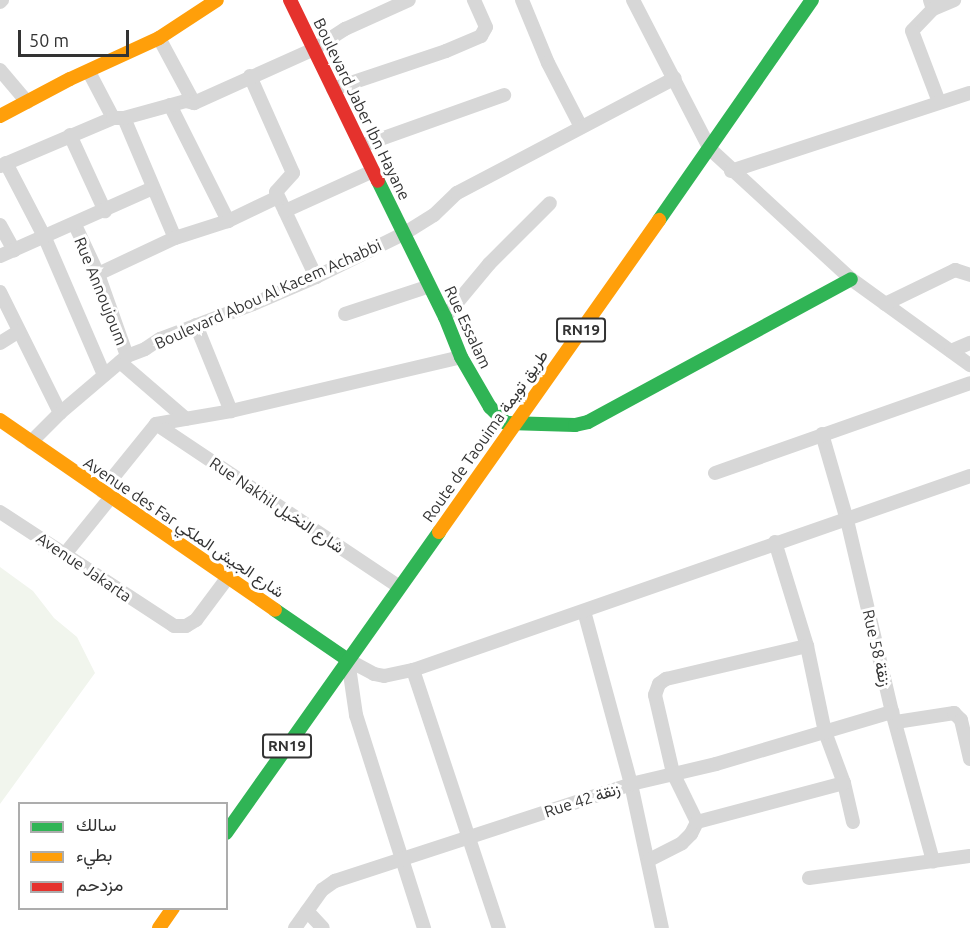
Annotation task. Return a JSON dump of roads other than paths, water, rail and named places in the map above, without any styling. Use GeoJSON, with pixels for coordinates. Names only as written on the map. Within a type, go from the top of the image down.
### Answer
{"type":"FeatureCollection","features":[{"type":"Feature","properties":{"kind":"main road"},"geometry":{"type":"LineString","coordinates":[[0,116],[159,38],[216,0]]}},
{"type":"Feature","properties":{"kind":"main road","name":"Boulevard Jaber Ibn Hayane"},"geometry":{"type":"LineString","coordinates":[[290,0],[405,233]]}},
{"type":"Feature","properties":{"kind":"main road","name":"Route de Taouima طريق تويمة"},"geometry":{"type":"LineString","coordinates":[[228,829],[398,586],[710,149],[812,0]]}},
{"type":"Feature","properties":{"kind":"main road","name":"Rue Essalam"},"geometry":{"type":"LineString","coordinates":[[405,233],[445,317],[461,357],[497,417],[514,424]]}},
{"type":"Feature","properties":{"kind":"main road"},"geometry":{"type":"LineString","coordinates":[[514,424],[575,425],[588,422],[851,279]]}},
{"type":"Feature","properties":{"kind":"main road","name":"Avenue des Far شارع الجيش الملكي"},"geometry":{"type":"LineString","coordinates":[[0,420],[348,660]]}},
{"type":"Feature","properties":{"kind":"main road"},"geometry":{"type":"LineString","coordinates":[[159,928],[172,910]]}},
{"type":"Feature","properties":{"kind":"street"},"geometry":{"type":"LineString","coordinates":[[104,375],[45,238],[3,164],[70,135],[119,118],[186,101],[194,103],[314,49],[345,29],[409,0]]}},
{"type":"Feature","properties":{"kind":"street"},"geometry":{"type":"LineString","coordinates":[[333,88],[446,51],[482,36],[486,27],[474,0]]}},
{"type":"Feature","properties":{"kind":"street"},"geometry":{"type":"LineString","coordinates":[[522,0],[548,63],[581,127]]}},
{"type":"Feature","properties":{"kind":"street"},"geometry":{"type":"LineString","coordinates":[[633,0],[710,149],[731,171],[851,279],[970,365]]}},
{"type":"Feature","properties":{"kind":"street"},"geometry":{"type":"LineString","coordinates":[[939,102],[912,32],[932,4],[954,0]]}},
{"type":"Feature","properties":{"kind":"street"},"geometry":{"type":"LineString","coordinates":[[159,38],[194,103]]}},
{"type":"Feature","properties":{"kind":"street"},"geometry":{"type":"LineString","coordinates":[[0,70],[27,102]]}},
{"type":"Feature","properties":{"kind":"street"},"geometry":{"type":"LineString","coordinates":[[89,72],[119,118],[175,238]]}},
{"type":"Feature","properties":{"kind":"street"},"geometry":{"type":"LineString","coordinates":[[250,76],[293,173],[276,190],[278,197],[316,277]]}},
{"type":"Feature","properties":{"kind":"street","name":"Boulevard Abou Al Kacem Achabbi"},"geometry":{"type":"LineString","coordinates":[[31,442],[60,413],[124,359],[196,325],[316,277],[405,233],[435,215],[457,193],[675,78]]}},
{"type":"Feature","properties":{"kind":"street"},"geometry":{"type":"LineString","coordinates":[[731,171],[970,93]]}},
{"type":"Feature","properties":{"kind":"street"},"geometry":{"type":"LineString","coordinates":[[361,146],[504,95]]}},
{"type":"Feature","properties":{"kind":"street"},"geometry":{"type":"LineString","coordinates":[[170,105],[228,220]]}},
{"type":"Feature","properties":{"kind":"street"},"geometry":{"type":"LineString","coordinates":[[70,135],[105,211]]}},
{"type":"Feature","properties":{"kind":"street"},"geometry":{"type":"LineString","coordinates":[[285,211],[373,171]]}},
{"type":"Feature","properties":{"kind":"street"},"geometry":{"type":"LineString","coordinates":[[0,256],[153,189]]}},
{"type":"Feature","properties":{"kind":"street"},"geometry":{"type":"LineString","coordinates":[[98,274],[175,238],[228,220],[278,197]]}},
{"type":"Feature","properties":{"kind":"street"},"geometry":{"type":"LineString","coordinates":[[445,317],[489,264],[550,203]]}},
{"type":"Feature","properties":{"kind":"street"},"geometry":{"type":"LineString","coordinates":[[0,225],[14,250]]}},
{"type":"Feature","properties":{"kind":"street","name":"Rue Annoujoum"},"geometry":{"type":"LineString","coordinates":[[75,225],[98,274],[124,359]]}},
{"type":"Feature","properties":{"kind":"street"},"geometry":{"type":"LineString","coordinates":[[885,304],[956,270],[970,275]]}},
{"type":"Feature","properties":{"kind":"street"},"geometry":{"type":"LineString","coordinates":[[345,314],[430,286]]}},
{"type":"Feature","properties":{"kind":"street"},"geometry":{"type":"LineString","coordinates":[[0,292],[60,413]]}},
{"type":"Feature","properties":{"kind":"street"},"geometry":{"type":"LineString","coordinates":[[196,325],[231,411]]}},
{"type":"Feature","properties":{"kind":"street"},"geometry":{"type":"LineString","coordinates":[[0,342],[19,331]]}},
{"type":"Feature","properties":{"kind":"street"},"geometry":{"type":"LineString","coordinates":[[951,351],[970,343]]}},
{"type":"Feature","properties":{"kind":"street"},"geometry":{"type":"LineString","coordinates":[[65,554],[156,424],[231,411],[461,357]]}},
{"type":"Feature","properties":{"kind":"street"},"geometry":{"type":"LineString","coordinates":[[124,359],[186,419]]}},
{"type":"Feature","properties":{"kind":"street"},"geometry":{"type":"LineString","coordinates":[[715,473],[970,382]]}},
{"type":"Feature","properties":{"kind":"street","name":"Rue Nakhil شارع النخيل"},"geometry":{"type":"LineString","coordinates":[[156,424],[398,586]]}},
{"type":"Feature","properties":{"kind":"street","name":"Rue 58 زنقة"},"geometry":{"type":"LineString","coordinates":[[822,434],[847,520],[894,717],[933,861]]}},
{"type":"Feature","properties":{"kind":"street"},"geometry":{"type":"LineString","coordinates":[[348,660],[374,674],[384,676],[413,670],[775,542],[847,520],[970,476]]}},
{"type":"Feature","properties":{"kind":"street","name":"Avenue Jakarta"},"geometry":{"type":"LineString","coordinates":[[0,512],[167,622],[180,627],[192,623],[228,577]]}},
{"type":"Feature","properties":{"kind":"street"},"geometry":{"type":"LineString","coordinates":[[775,542],[807,646],[825,732],[844,783],[853,822]]}},
{"type":"Feature","properties":{"kind":"street"},"geometry":{"type":"LineString","coordinates":[[584,611],[631,784],[662,928]]}},
{"type":"Feature","properties":{"kind":"street"},"geometry":{"type":"LineString","coordinates":[[697,822],[673,773],[655,694],[662,681],[807,646]]}},
{"type":"Feature","properties":{"kind":"street"},"geometry":{"type":"LineString","coordinates":[[348,660],[356,715],[424,928]]}},
{"type":"Feature","properties":{"kind":"street"},"geometry":{"type":"LineString","coordinates":[[413,670],[470,837],[496,927]]}},
{"type":"Feature","properties":{"kind":"street","name":"Rue 42 زنقة"},"geometry":{"type":"LineString","coordinates":[[295,928],[322,890],[335,881],[631,784],[716,764],[825,732],[894,717],[954,713],[966,727]]}},
{"type":"Feature","properties":{"kind":"street"},"geometry":{"type":"LineString","coordinates":[[966,727],[970,759]]}},
{"type":"Feature","properties":{"kind":"street"},"geometry":{"type":"LineString","coordinates":[[649,860],[682,843],[691,834],[697,822],[844,783]]}},
{"type":"Feature","properties":{"kind":"street"},"geometry":{"type":"LineString","coordinates":[[809,878],[970,856]]}},
{"type":"Feature","properties":{"kind":"street"},"geometry":{"type":"LineString","coordinates":[[307,911],[323,928]]}}]}
